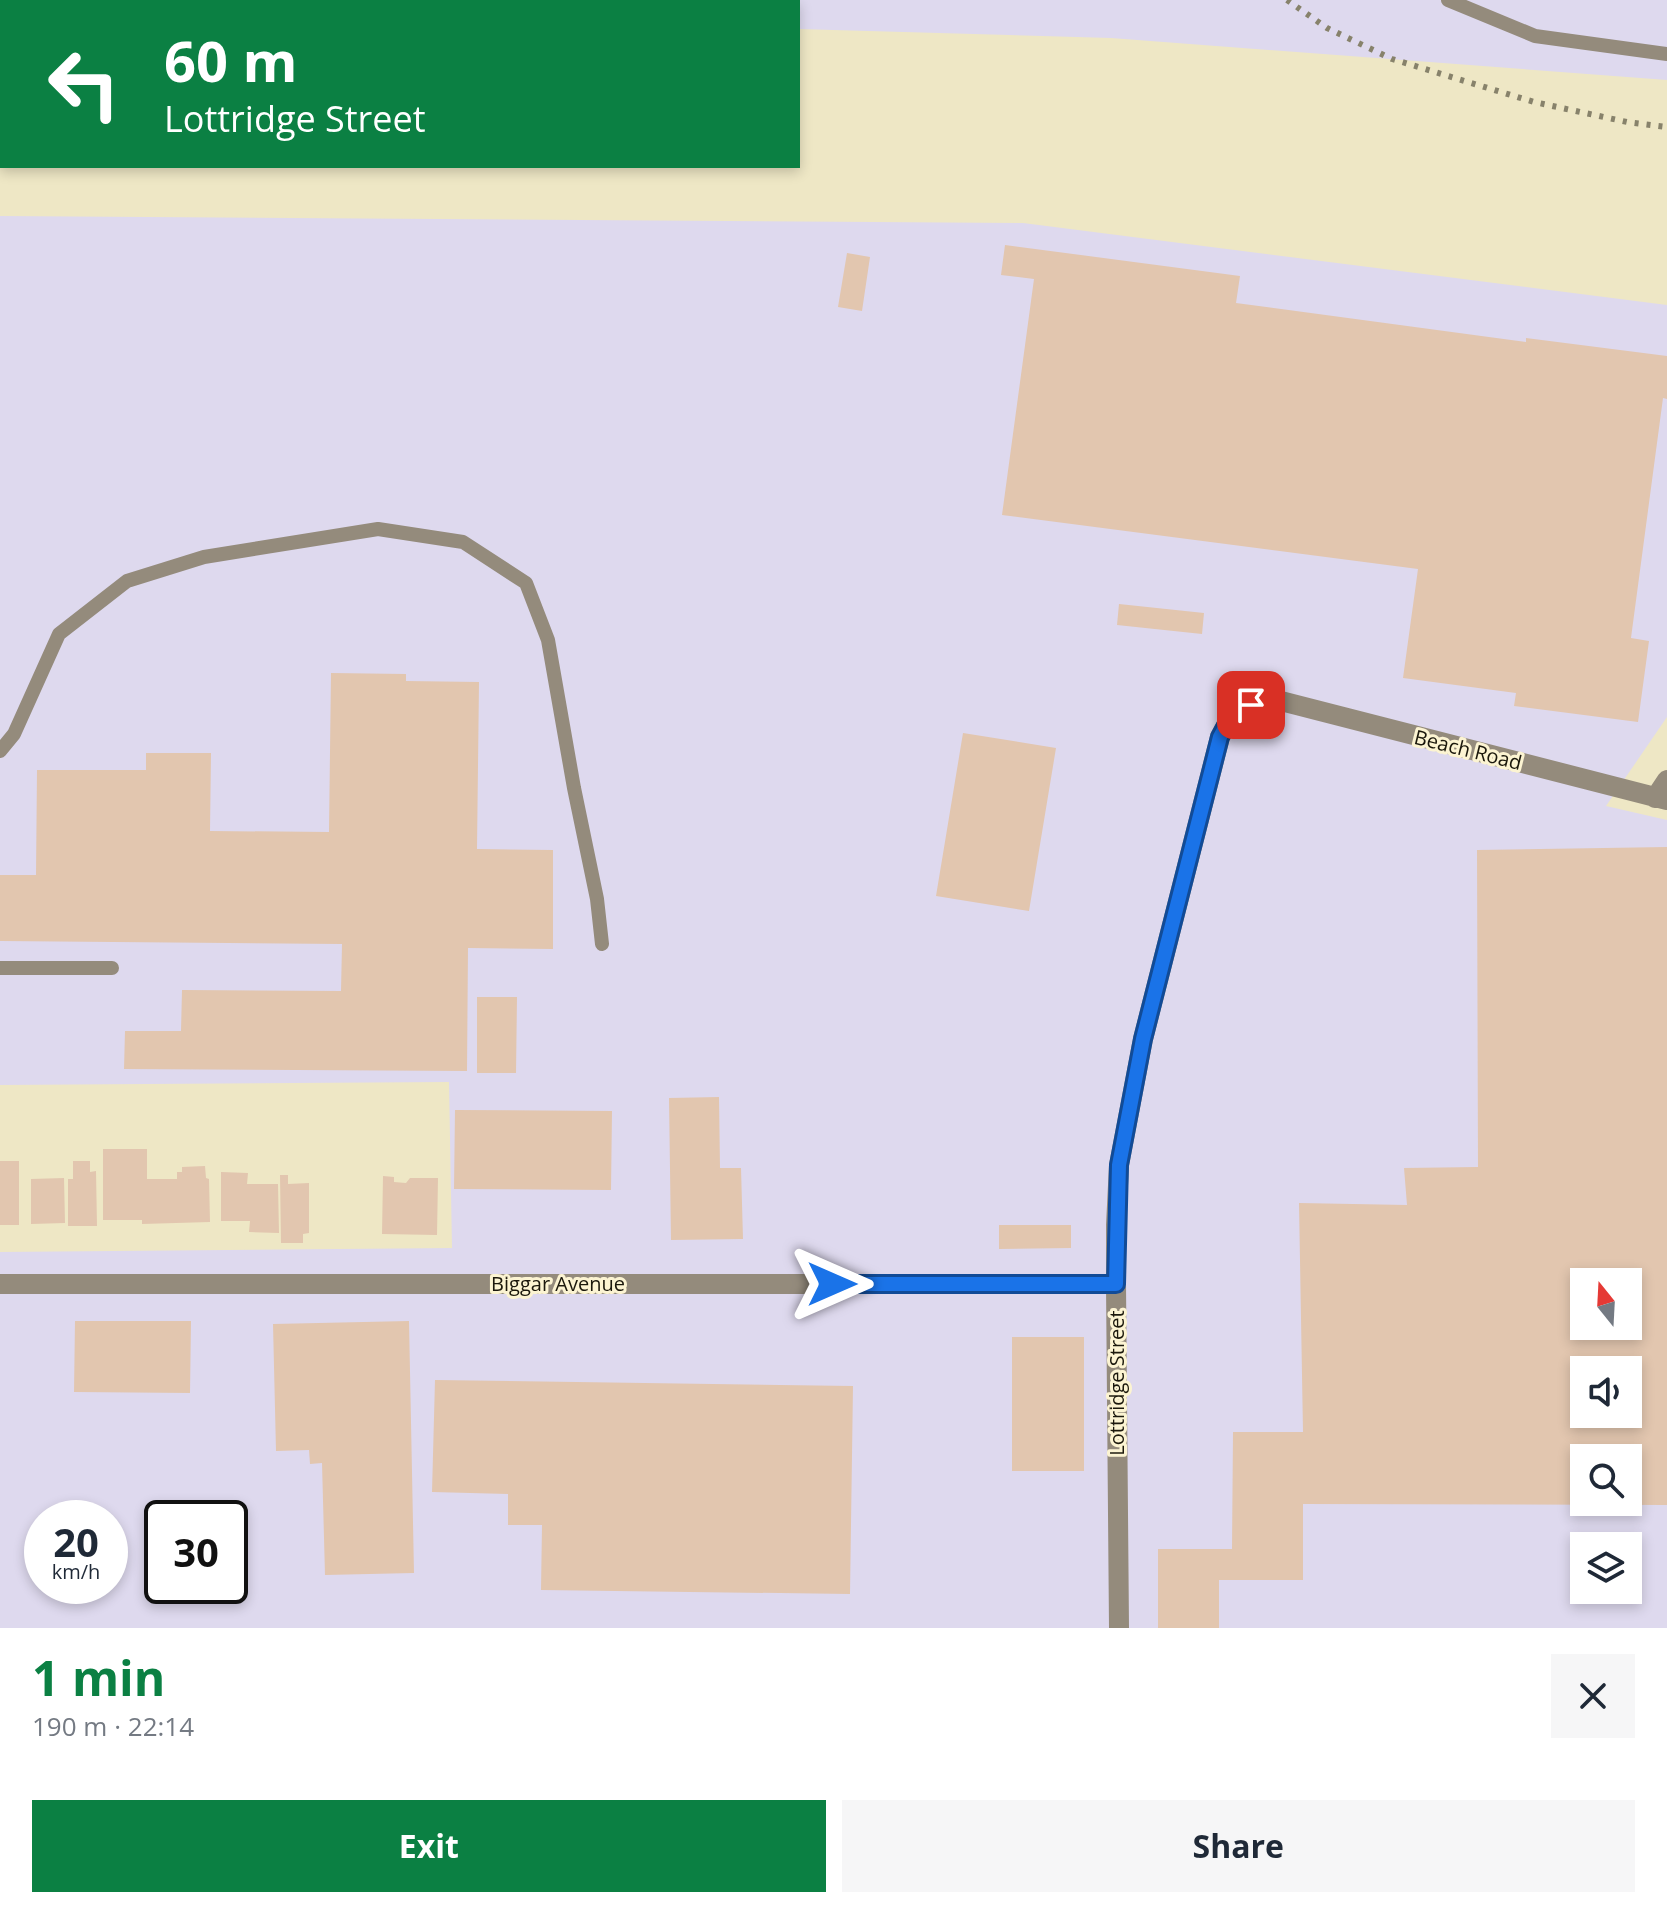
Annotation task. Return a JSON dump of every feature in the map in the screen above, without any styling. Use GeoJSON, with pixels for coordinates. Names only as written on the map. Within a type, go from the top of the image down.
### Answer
{"type":"FeatureCollection","features":[{"type":"Feature","properties":{"kind":"street","name":"Beach Road"},"geometry":{"type":"LineString","coordinates":[[1269,698],[1661,799]]}},
{"type":"Feature","properties":{"kind":"street","name":"Lottridge Street"},"geometry":{"type":"LineString","coordinates":[[1119,1628],[1116,1284],[1119,1165],[1143,1039],[1220,737],[1234,711],[1269,698]]}},
{"type":"Feature","properties":{"kind":"street"},"geometry":{"type":"LineString","coordinates":[[1661,799],[1667,780]]}},
{"type":"Feature","properties":{"kind":"street","name":"Biggar Avenue"},"geometry":{"type":"LineString","coordinates":[[0,1284],[1116,1284]]}},
{"type":"Feature","properties":{"kind":"lane"},"geometry":{"type":"LineString","coordinates":[[1448,0],[1535,36],[1667,54]]}},
{"type":"Feature","properties":{"kind":"lane"},"geometry":{"type":"LineString","coordinates":[[0,751],[14,734],[59,634],[127,581],[204,557],[378,529],[463,542],[526,583],[548,640],[597,899],[602,944]]}},
{"type":"Feature","properties":{"kind":"lane"},"geometry":{"type":"LineString","coordinates":[[0,968],[112,968]]}},
{"type":"Feature","properties":{"kind":"shaded area"},"geometry":{"type":"Polygon","coordinates":[[[800,0],[1667,0],[1667,80],[1111,38],[800,29],[800,0]]]}},
{"type":"Feature","properties":{"kind":"shaded area"},"geometry":{"type":"Polygon","coordinates":[[[0,216],[1023,223],[1667,305],[1667,717],[1606,806],[1667,820],[1667,1628],[0,1628],[0,1252],[452,1248],[449,1082],[0,1085],[0,216]]]}},
{"type":"Feature","properties":{"kind":"building"},"geometry":{"type":"Polygon","coordinates":[[[1005,245],[1240,276],[1236,303],[1526,342],[1526,338],[1667,356],[1667,399],[1663,398],[1631,638],[1649,641],[1638,722],[1514,706],[1516,693],[1403,678],[1418,569],[1002,515],[1034,279],[1001,275],[1005,245]]]}},
{"type":"Feature","properties":{"kind":"building"},"geometry":{"type":"Polygon","coordinates":[[[847,253],[870,257],[862,311],[838,307],[847,253]]]}},
{"type":"Feature","properties":{"kind":"building"},"geometry":{"type":"Polygon","coordinates":[[[1119,604],[1204,613],[1202,634],[1117,625],[1119,604]]]}},
{"type":"Feature","properties":{"kind":"building"},"geometry":{"type":"Polygon","coordinates":[[[331,673],[406,674],[406,681],[479,682],[477,849],[553,850],[553,949],[468,948],[467,1071],[124,1069],[125,1031],[181,1031],[182,990],[341,991],[342,944],[0,941],[0,875],[36,875],[37,770],[146,770],[146,753],[211,753],[210,831],[329,832],[331,673]]]}},
{"type":"Feature","properties":{"kind":"building"},"geometry":{"type":"Polygon","coordinates":[[[963,733],[1056,748],[1029,911],[936,896],[963,733]]]}},
{"type":"Feature","properties":{"kind":"building"},"geometry":{"type":"Polygon","coordinates":[[[1667,847],[1667,1505],[1642,1505],[1642,1444],[1570,1444],[1570,1505],[1303,1504],[1303,1580],[1219,1580],[1219,1628],[1158,1628],[1158,1549],[1232,1549],[1233,1432],[1303,1432],[1299,1203],[1407,1205],[1404,1168],[1478,1167],[1477,850],[1667,847]]]}},
{"type":"Feature","properties":{"kind":"building"},"geometry":{"type":"Polygon","coordinates":[[[477,997],[517,997],[516,1073],[477,1073],[477,997]]]}},
{"type":"Feature","properties":{"kind":"building"},"geometry":{"type":"Polygon","coordinates":[[[719,1097],[720,1168],[741,1168],[743,1239],[671,1240],[669,1098],[719,1097]]]}},
{"type":"Feature","properties":{"kind":"building"},"geometry":{"type":"Polygon","coordinates":[[[455,1110],[612,1111],[611,1190],[454,1189],[455,1110]]]}},
{"type":"Feature","properties":{"kind":"building"},"geometry":{"type":"Polygon","coordinates":[[[103,1149],[147,1149],[147,1179],[177,1179],[177,1172],[182,1172],[182,1167],[205,1166],[206,1178],[209,1179],[210,1222],[142,1224],[142,1220],[103,1220],[103,1149]]]}},
{"type":"Feature","properties":{"kind":"building"},"geometry":{"type":"Polygon","coordinates":[[[0,1161],[19,1161],[19,1225],[0,1225],[0,1161]]]}},
{"type":"Feature","properties":{"kind":"building"},"geometry":{"type":"Polygon","coordinates":[[[73,1161],[90,1161],[90,1172],[96,1171],[97,1226],[68,1226],[68,1179],[73,1179],[73,1161]]]}},
{"type":"Feature","properties":{"kind":"building"},"geometry":{"type":"Polygon","coordinates":[[[221,1172],[248,1173],[247,1184],[278,1184],[279,1233],[249,1232],[250,1221],[221,1221],[221,1172]]]}},
{"type":"Feature","properties":{"kind":"building"},"geometry":{"type":"Polygon","coordinates":[[[280,1175],[288,1175],[288,1184],[309,1183],[309,1233],[303,1234],[303,1243],[281,1243],[280,1175]]]}},
{"type":"Feature","properties":{"kind":"building"},"geometry":{"type":"Polygon","coordinates":[[[383,1176],[394,1177],[394,1182],[406,1183],[410,1178],[438,1178],[437,1235],[382,1234],[383,1176]]]}},
{"type":"Feature","properties":{"kind":"building"},"geometry":{"type":"Polygon","coordinates":[[[64,1178],[65,1223],[31,1224],[31,1179],[64,1178]]]}},
{"type":"Feature","properties":{"kind":"building"},"geometry":{"type":"Polygon","coordinates":[[[999,1225],[1071,1225],[1071,1248],[999,1249],[999,1225]]]}},
{"type":"Feature","properties":{"kind":"building"},"geometry":{"type":"Polygon","coordinates":[[[75,1321],[191,1321],[190,1393],[74,1392],[75,1321]]]}},
{"type":"Feature","properties":{"kind":"building"},"geometry":{"type":"Polygon","coordinates":[[[409,1321],[414,1573],[325,1575],[322,1463],[310,1464],[309,1450],[276,1451],[273,1324],[409,1321]]]}},
{"type":"Feature","properties":{"kind":"building"},"geometry":{"type":"Polygon","coordinates":[[[1012,1337],[1084,1337],[1084,1471],[1012,1471],[1012,1337]]]}},
{"type":"Feature","properties":{"kind":"building"},"geometry":{"type":"Polygon","coordinates":[[[435,1380],[853,1386],[850,1594],[541,1590],[542,1525],[508,1525],[508,1494],[432,1492],[435,1380]]]}},
{"type":"Feature","properties":{"kind":"railway"},"geometry":{"type":"LineString","coordinates":[[1287,0],[1327,28],[1392,59],[1534,102],[1627,122],[1667,127]]}},
{"type":"Feature","properties":{"kind":"route"},"geometry":{"type":"LineString","coordinates":[[832,1284],[1116,1284],[1119,1165],[1143,1039],[1220,737],[1234,711],[1251,705]]}}]}
